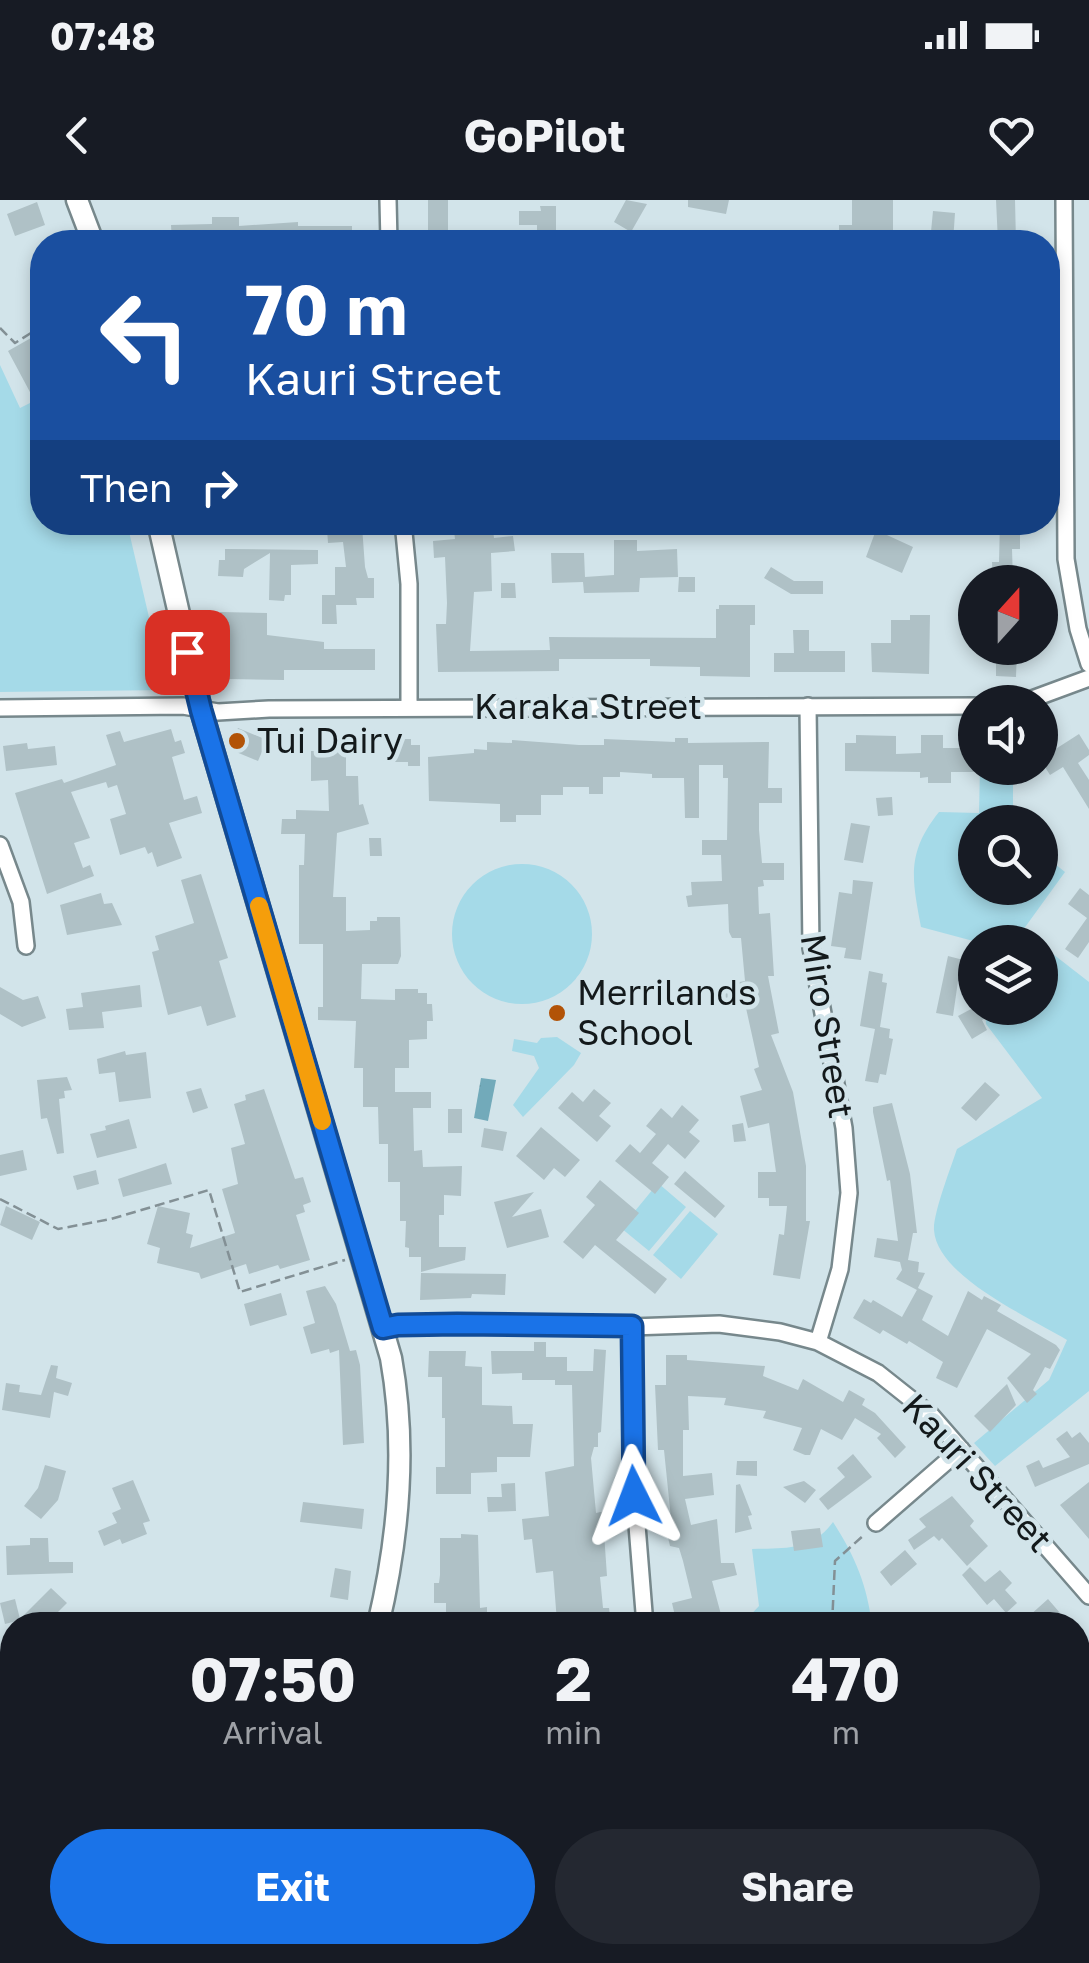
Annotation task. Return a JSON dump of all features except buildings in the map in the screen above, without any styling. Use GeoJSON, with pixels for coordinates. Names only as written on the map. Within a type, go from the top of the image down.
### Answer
{"type":"FeatureCollection","features":[{"type":"Feature","properties":{"kind":"main road"},"geometry":{"type":"LineString","coordinates":[[78,200],[89,230]]}},
{"type":"Feature","properties":{"kind":"main road"},"geometry":{"type":"LineString","coordinates":[[161,535],[201,710],[362,1254],[396,1390],[400,1453],[394,1545],[381,1612]]}},
{"type":"Feature","properties":{"kind":"street"},"geometry":{"type":"LineString","coordinates":[[388,200],[389,230]]}},
{"type":"Feature","properties":{"kind":"street"},"geometry":{"type":"LineString","coordinates":[[1060,238],[1064,200]]}},
{"type":"Feature","properties":{"kind":"street"},"geometry":{"type":"LineString","coordinates":[[1060,390],[1066,559],[1078,629],[1089,664]]}},
{"type":"Feature","properties":{"kind":"street"},"geometry":{"type":"LineString","coordinates":[[404,535],[409,584],[409,708]]}},
{"type":"Feature","properties":{"kind":"street"},"geometry":{"type":"LineString","coordinates":[[1058,689],[1089,678]]}},
{"type":"Feature","properties":{"kind":"street","name":"Karaka Street"},"geometry":{"type":"LineString","coordinates":[[0,708],[183,706],[218,712],[958,706]]}},
{"type":"Feature","properties":{"kind":"street","name":"Miro Street"},"geometry":{"type":"LineString","coordinates":[[808,706],[811,948],[844,1128],[848,1193],[840,1269],[818,1342]]}},
{"type":"Feature","properties":{"kind":"street"},"geometry":{"type":"LineString","coordinates":[[0,844],[21,902],[26,946]]}},
{"type":"Feature","properties":{"kind":"street","name":"Kauri Street"},"geometry":{"type":"LineString","coordinates":[[383,1328],[457,1324],[733,1325],[818,1342],[878,1373],[931,1416],[1089,1596]]}},
{"type":"Feature","properties":{"kind":"street"},"geometry":{"type":"LineString","coordinates":[[632,1326],[632,1463],[644,1612]]}},
{"type":"Feature","properties":{"kind":"street"},"geometry":{"type":"LineString","coordinates":[[876,1523],[961,1449]]}},
{"type":"Feature","properties":{"kind":"path"},"geometry":{"type":"LineString","coordinates":[[0,328],[15,343],[30,334]]}},
{"type":"Feature","properties":{"kind":"path"},"geometry":{"type":"LineString","coordinates":[[0,1199],[58,1229],[111,1220],[209,1190],[240,1292],[362,1254]]}},
{"type":"Feature","properties":{"kind":"path"},"geometry":{"type":"LineString","coordinates":[[833,1612],[836,1561],[876,1523]]}},
{"type":"Feature","properties":{"kind":"shaded area"},"geometry":{"type":"Polygon","coordinates":[[[0,365],[20,408],[30,403],[30,535],[130,535],[166,690],[0,692],[0,365]]]}},
{"type":"Feature","properties":{"kind":"shaded area"},"geometry":{"type":"Polygon","coordinates":[[[980,785],[1013,785],[1013,805],[979,805],[980,785]]]}},
{"type":"Feature","properties":{"kind":"shaded area"},"geometry":{"type":"Polygon","coordinates":[[[939,812],[958,812],[958,905],[1041,905],[1027,925],[958,925],[958,937],[921,927],[915,895],[916,854],[939,812]]]}},
{"type":"Feature","properties":{"kind":"shaded area"},"geometry":{"type":"Polygon","coordinates":[[[522,864],[549,869],[572,884],[587,907],[592,934],[587,961],[572,984],[549,999],[522,1004],[495,999],[472,984],[457,961],[452,934],[457,907],[472,884],[495,869],[522,864]]]}},
{"type":"Feature","properties":{"kind":"shaded area"},"geometry":{"type":"Polygon","coordinates":[[[1058,958],[1089,982],[1089,1391],[995,1466],[974,1443],[1049,1380],[1067,1340],[968,1280],[939,1247],[934,1223],[957,1149],[1042,1098],[987,1025],[1058,1025],[1058,958]]]}},
{"type":"Feature","properties":{"kind":"shaded area"},"geometry":{"type":"Polygon","coordinates":[[[557,1037],[581,1053],[523,1117],[513,1105],[539,1068],[534,1056],[512,1051],[514,1039],[537,1043],[541,1038],[557,1037]]]}},
{"type":"Feature","properties":{"kind":"shaded area"},"geometry":{"type":"Polygon","coordinates":[[[658,1183],[686,1207],[649,1251],[621,1228],[658,1183]]]}},
{"type":"Feature","properties":{"kind":"shaded area"},"geometry":{"type":"Polygon","coordinates":[[[690,1211],[718,1234],[681,1279],[653,1255],[690,1211]]]}},
{"type":"Feature","properties":{"kind":"shaded area"},"geometry":{"type":"Polygon","coordinates":[[[833,1522],[848,1547],[870,1612],[753,1612],[759,1606],[752,1549],[787,1548],[807,1543],[833,1522]]]}},
{"type":"Feature","properties":{"kind":"water"},"geometry":{"type":"Polygon","coordinates":[[[481,1078],[496,1080],[488,1121],[474,1118],[481,1078]]]}},
{"type":"Feature","properties":{"kind":"slow traffic"},"geometry":{"type":"LineString","coordinates":[[259,906],[322,1121]]}},
{"type":"Feature","properties":{"kind":"place","name":"Tui Dairy"},"geometry":{"type":"Point","coordinates":[237,741]}},
{"type":"Feature","properties":{"kind":"place","name":"Merrilands School"},"geometry":{"type":"Point","coordinates":[557,1013]}},
{"type":"Feature","properties":{"kind":"route"},"geometry":{"type":"LineString","coordinates":[[187,652],[383,1328],[457,1324],[632,1326],[634,1496]]}}]}
